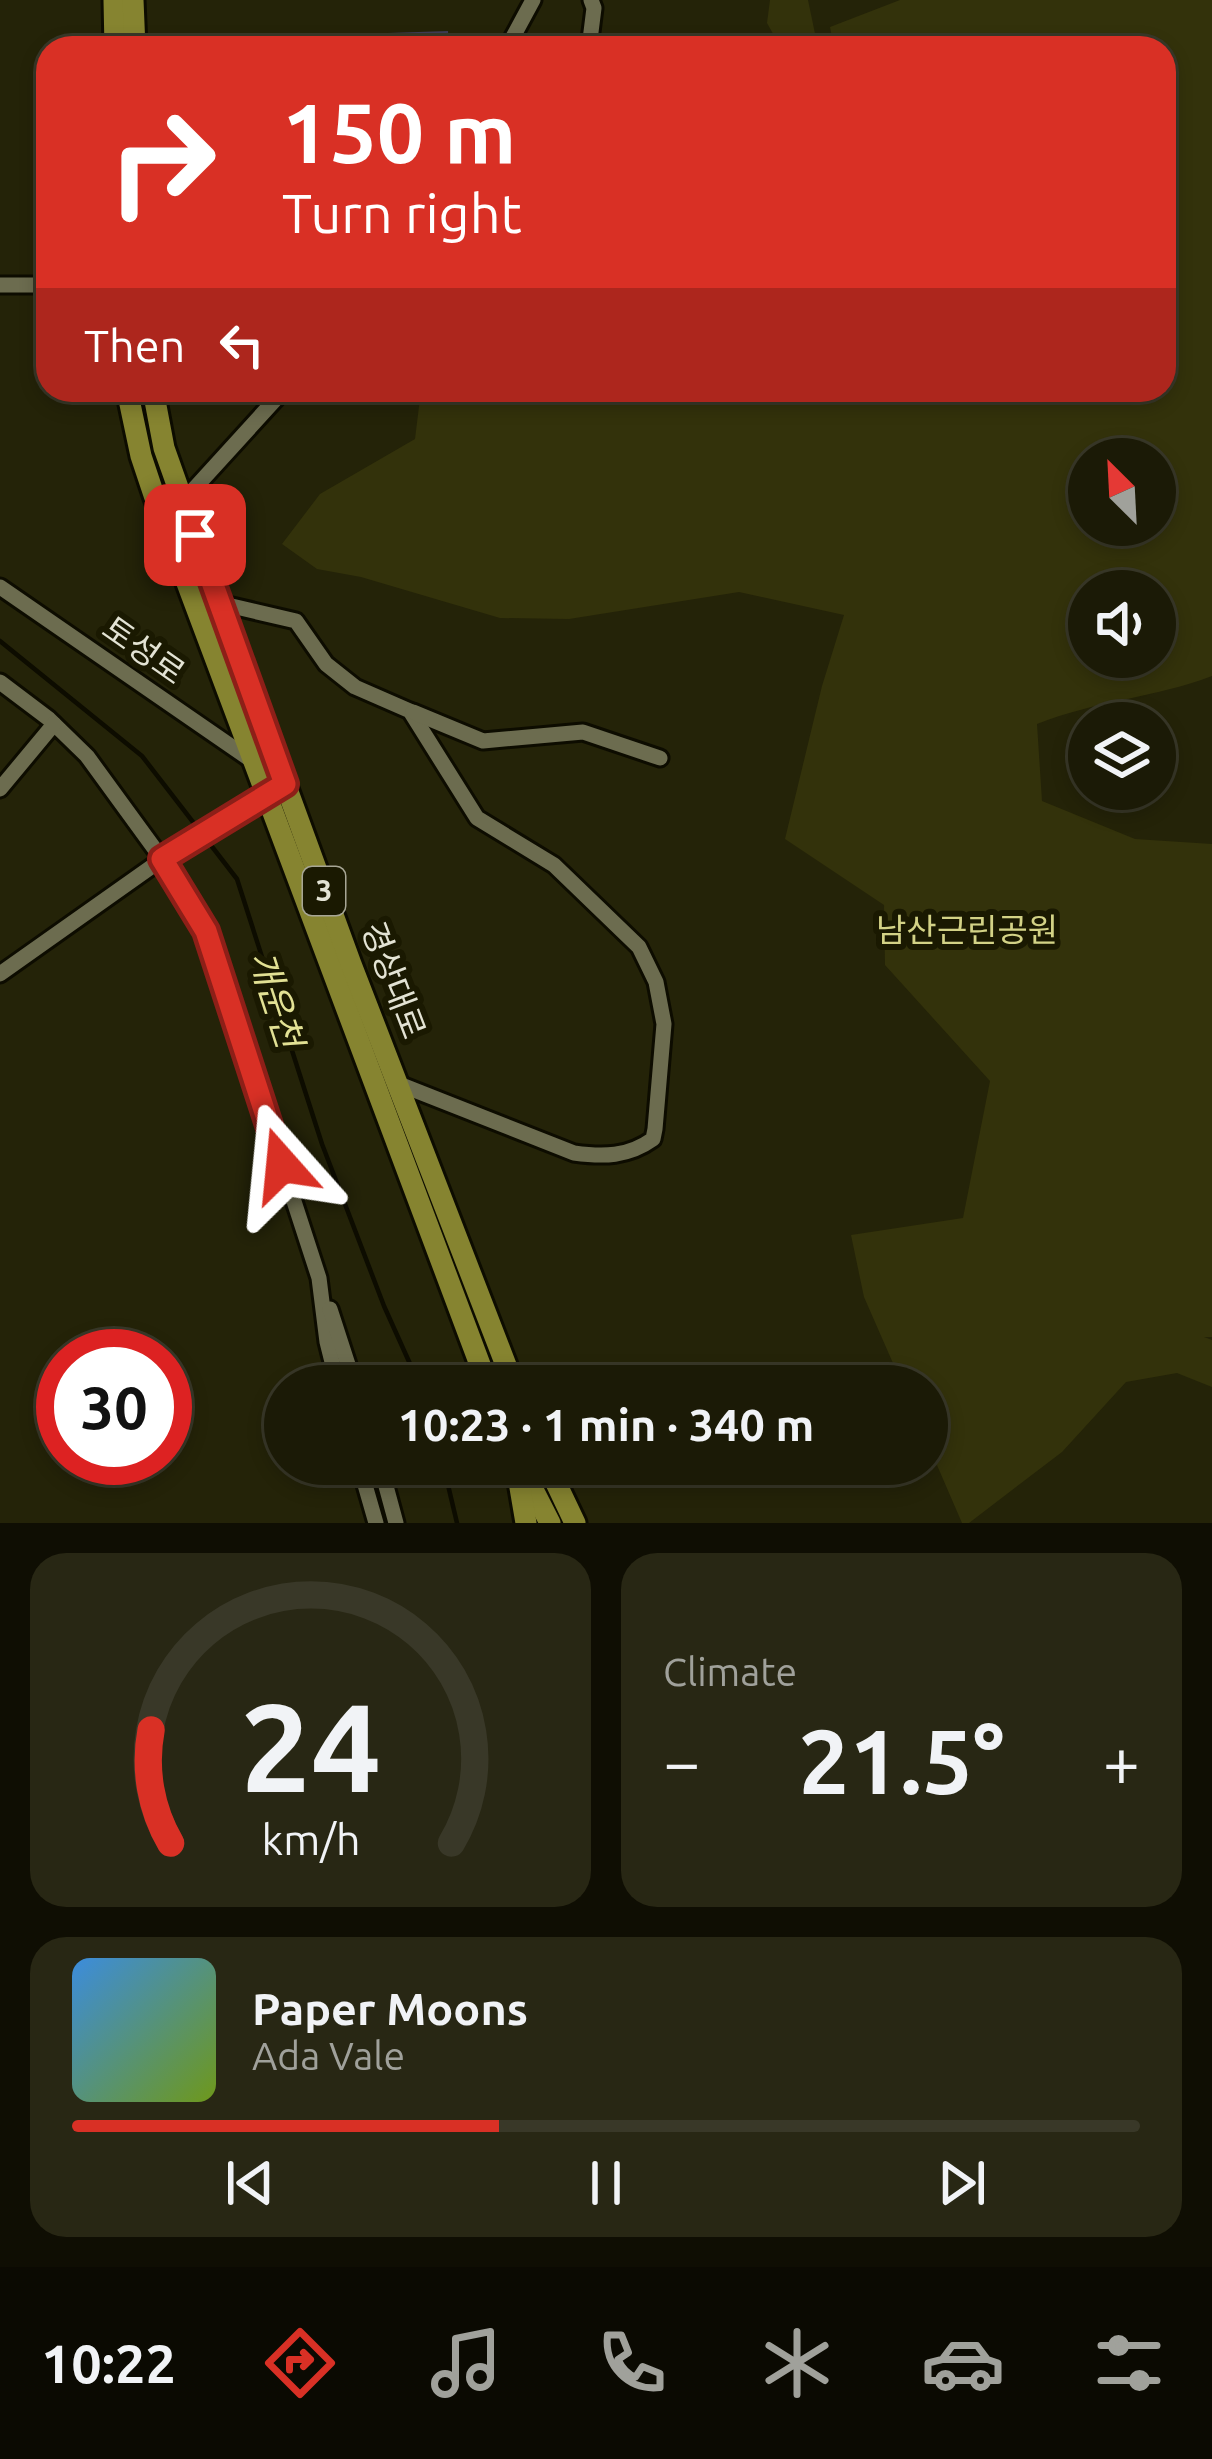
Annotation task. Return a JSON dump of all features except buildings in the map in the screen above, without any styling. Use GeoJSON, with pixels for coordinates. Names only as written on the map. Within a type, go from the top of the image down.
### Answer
{"type":"FeatureCollection","features":[{"type":"Feature","properties":{"kind":"main road"},"geometry":{"type":"LineString","coordinates":[[114,0],[116,36]]}},
{"type":"Feature","properties":{"kind":"main road"},"geometry":{"type":"LineString","coordinates":[[133,0],[134,36]]}},
{"type":"Feature","properties":{"kind":"main road","name":"경상대로"},"geometry":{"type":"LineString","coordinates":[[130,402],[154,495],[254,762],[274,789],[399,1084],[506,1365]]}},
{"type":"Feature","properties":{"kind":"main road","name":"경상대로"},"geometry":{"type":"LineString","coordinates":[[155,402],[164,448],[219,603],[274,789],[480,1365]]}},
{"type":"Feature","properties":{"kind":"main road"},"geometry":{"type":"LineString","coordinates":[[521,1485],[526,1523]]}},
{"type":"Feature","properties":{"kind":"main road"},"geometry":{"type":"LineString","coordinates":[[529,1485],[550,1523]]}},
{"type":"Feature","properties":{"kind":"main road"},"geometry":{"type":"LineString","coordinates":[[557,1485],[575,1523]]}},
{"type":"Feature","properties":{"kind":"street"},"geometry":{"type":"LineString","coordinates":[[514,36],[533,0]]}},
{"type":"Feature","properties":{"kind":"street"},"geometry":{"type":"LineString","coordinates":[[590,36],[591,0]]}},
{"type":"Feature","properties":{"kind":"street"},"geometry":{"type":"LineString","coordinates":[[0,285],[36,285]]}},
{"type":"Feature","properties":{"kind":"street"},"geometry":{"type":"LineString","coordinates":[[183,501],[273,402]]}},
{"type":"Feature","properties":{"kind":"street","name":"토성로"},"geometry":{"type":"LineString","coordinates":[[0,586],[254,762]]}},
{"type":"Feature","properties":{"kind":"street"},"geometry":{"type":"LineString","coordinates":[[219,603],[296,621],[326,664],[355,687],[483,742],[583,732],[660,758]]}},
{"type":"Feature","properties":{"kind":"street"},"geometry":{"type":"LineString","coordinates":[[0,682],[87,756],[166,856],[206,931],[348,1365]]}},
{"type":"Feature","properties":{"kind":"street"},"geometry":{"type":"LineString","coordinates":[[399,1084],[574,1153],[626,1153],[653,1139],[664,1024],[656,982],[639,947],[554,866],[477,818],[410,711]]}},
{"type":"Feature","properties":{"kind":"street"},"geometry":{"type":"LineString","coordinates":[[0,789],[54,724]]}},
{"type":"Feature","properties":{"kind":"street"},"geometry":{"type":"LineString","coordinates":[[0,974],[166,856],[274,789]]}},
{"type":"Feature","properties":{"kind":"street"},"geometry":{"type":"LineString","coordinates":[[319,1278],[333,1365]]}},
{"type":"Feature","properties":{"kind":"street"},"geometry":{"type":"LineString","coordinates":[[365,1485],[376,1523]]}},
{"type":"Feature","properties":{"kind":"street"},"geometry":{"type":"LineString","coordinates":[[386,1485],[396,1523]]}},
{"type":"Feature","properties":{"kind":"green space"},"geometry":{"type":"Polygon","coordinates":[[[770,0],[808,0],[816,36],[774,36],[767,23],[770,0]]]}},
{"type":"Feature","properties":{"kind":"green space","name":"남산근린공원"},"geometry":{"type":"Polygon","coordinates":[[[900,0],[1212,0],[1212,676],[1115,702],[1068,702],[1068,714],[1037,724],[1042,801],[1135,839],[1212,844],[1212,1337],[1204,1337],[1212,1340],[1212,1387],[1177,1373],[1126,1382],[1062,1452],[969,1523],[962,1523],[946,1485],[948,1365],[894,1365],[864,1297],[851,1235],[963,1218],[990,1081],[885,965],[884,905],[785,839],[844,615],[739,592],[569,619],[500,618],[361,577],[317,569],[282,544],[320,494],[415,439],[420,402],[1176,402],[1176,36],[832,36],[830,27],[900,0]]]}},
{"type":"Feature","properties":{"kind":"waterway","name":"개운천"},"geometry":{"type":"LineString","coordinates":[[0,641],[142,756],[237,879],[322,1144],[411,1365]]}},
{"type":"Feature","properties":{"kind":"waterway","name":"개운천"},"geometry":{"type":"LineString","coordinates":[[448,1485],[457,1523]]}},
{"type":"Feature","properties":{"kind":"route"},"geometry":{"type":"LineString","coordinates":[[195,535],[285,784],[162,859],[206,931],[282,1165]]}}]}
